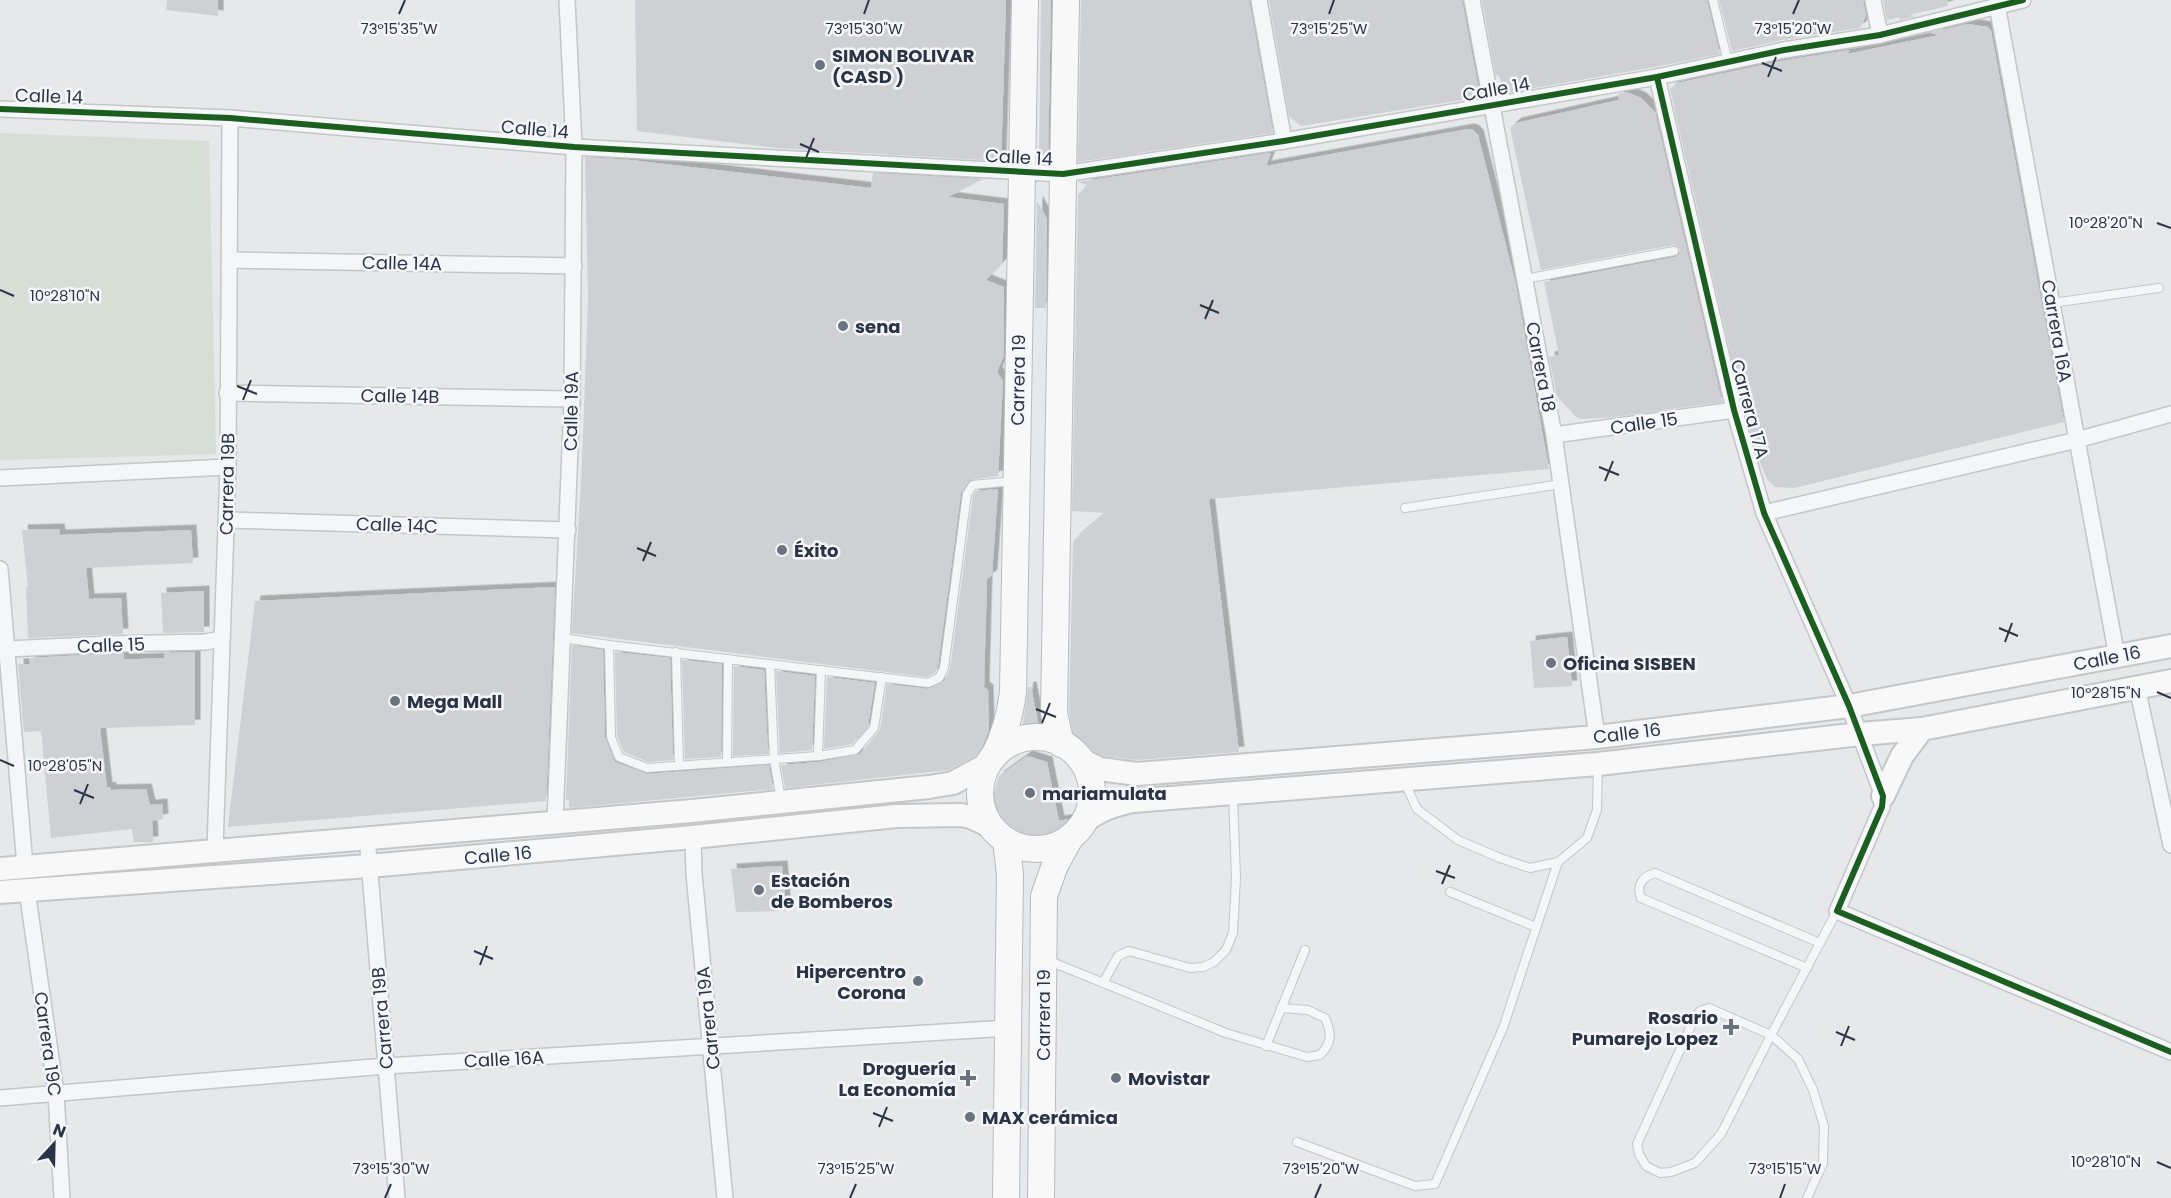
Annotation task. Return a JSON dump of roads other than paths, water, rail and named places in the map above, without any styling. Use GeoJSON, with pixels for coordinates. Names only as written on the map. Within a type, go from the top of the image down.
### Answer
{"type":"FeatureCollection","features":[{"type":"Feature","properties":{"kind":"highway","name":"Carrera 19"},"geometry":{"type":"LineString","coordinates":[[991,760],[1003,740],[1010,718],[1013,692],[1025,0]]}},
{"type":"Feature","properties":{"kind":"highway"},"geometry":{"type":"LineString","coordinates":[[1066,0],[1054,713],[1070,751],[1089,777],[1092,796],[1088,815],[1076,831],[1043,848],[1024,847],[999,834],[987,819],[981,801],[981,782],[991,760],[1011,744],[1030,738],[1041,738],[1070,751]]}},
{"type":"Feature","properties":{"kind":"highway","name":"Carrera 19"},"geometry":{"type":"LineString","coordinates":[[1041,1198],[1044,896],[1055,865],[1076,831]]}},
{"type":"Feature","properties":{"kind":"highway","name":"Carrera 19"},"geometry":{"type":"LineString","coordinates":[[999,834],[1010,874],[1006,1198]]}},
{"type":"Feature","properties":{"kind":"main road","name":"Calle 16"},"geometry":{"type":"LineString","coordinates":[[1070,751],[1100,769],[1137,774],[1597,737],[1850,706],[2171,646]]}},
{"type":"Feature","properties":{"kind":"main road","name":"Calle 16"},"geometry":{"type":"LineString","coordinates":[[1076,831],[1096,813],[1110,806],[1133,801],[1598,764],[1922,729],[2171,681]]}},
{"type":"Feature","properties":{"kind":"main road"},"geometry":{"type":"LineString","coordinates":[[1883,796],[1902,756],[1922,729]]}},
{"type":"Feature","properties":{"kind":"main road","name":"Calle 16"},"geometry":{"type":"LineString","coordinates":[[0,868],[929,788],[953,783],[991,760]]}},
{"type":"Feature","properties":{"kind":"main road","name":"Calle 16"},"geometry":{"type":"LineString","coordinates":[[0,892],[369,866],[896,816],[939,814],[971,817],[999,834]]}},
{"type":"Feature","properties":{"kind":"street","name":"Calle 19A"},"geometry":{"type":"LineString","coordinates":[[555,822],[568,530],[574,266],[574,147],[567,0]]}},
{"type":"Feature","properties":{"kind":"street"},"geometry":{"type":"LineString","coordinates":[[1259,0],[1284,141]]}},
{"type":"Feature","properties":{"kind":"street","name":"Carrera 18"},"geometry":{"type":"LineString","coordinates":[[1472,0],[1554,435],[1597,737]]}},
{"type":"Feature","properties":{"kind":"street"},"geometry":{"type":"LineString","coordinates":[[1873,0],[1880,35]]}},
{"type":"Feature","properties":{"kind":"street","name":"Calle 14"},"geometry":{"type":"LineString","coordinates":[[0,109],[230,118],[574,147],[1063,174],[1284,141],[1657,77],[1784,50],[1880,35],[2023,0]]}},
{"type":"Feature","properties":{"kind":"street","name":"Carrera 16A"},"geometry":{"type":"LineString","coordinates":[[1997,5],[2117,657]]}},
{"type":"Feature","properties":{"kind":"street","name":"Carrera 17A"},"geometry":{"type":"LineString","coordinates":[[1657,77],[1734,410],[1764,513],[1850,706],[1883,796]]}},
{"type":"Feature","properties":{"kind":"street","name":"Carrera 19B"},"geometry":{"type":"LineString","coordinates":[[215,849],[227,520],[230,118]]}},
{"type":"Feature","properties":{"kind":"street","name":"Calle 14A"},"geometry":{"type":"LineString","coordinates":[[230,260],[574,266]]}},
{"type":"Feature","properties":{"kind":"street","name":"Calle 14B"},"geometry":{"type":"LineString","coordinates":[[227,393],[572,399]]}},
{"type":"Feature","properties":{"kind":"street","name":"Calle 15"},"geometry":{"type":"LineString","coordinates":[[1554,435],[1734,410]]}},
{"type":"Feature","properties":{"kind":"street"},"geometry":{"type":"LineString","coordinates":[[1764,513],[2077,440],[2171,414]]}},
{"type":"Feature","properties":{"kind":"street"},"geometry":{"type":"LineString","coordinates":[[0,478],[228,467]]}},
{"type":"Feature","properties":{"kind":"street","name":"Calle 14C"},"geometry":{"type":"LineString","coordinates":[[227,520],[568,530]]}},
{"type":"Feature","properties":{"kind":"street"},"geometry":{"type":"LineString","coordinates":[[0,569],[4,647],[25,866]]}},
{"type":"Feature","properties":{"kind":"street","name":"Calle 15"},"geometry":{"type":"LineString","coordinates":[[4,647],[205,642],[222,639]]}},
{"type":"Feature","properties":{"kind":"street"},"geometry":{"type":"LineString","coordinates":[[2137,687],[2171,845]]}},
{"type":"Feature","properties":{"kind":"street"},"geometry":{"type":"LineString","coordinates":[[1883,796],[1882,807],[1837,910],[2171,1052]]}},
{"type":"Feature","properties":{"kind":"street","name":"Carrera 19B"},"geometry":{"type":"LineString","coordinates":[[367,837],[397,1198]]}},
{"type":"Feature","properties":{"kind":"street","name":"Carrera 19A"},"geometry":{"type":"LineString","coordinates":[[693,837],[694,874],[725,1198]]}},
{"type":"Feature","properties":{"kind":"street","name":"Carrera 19C"},"geometry":{"type":"LineString","coordinates":[[27,890],[56,1093],[62,1198]]}},
{"type":"Feature","properties":{"kind":"street","name":"Calle 16A"},"geometry":{"type":"LineString","coordinates":[[0,1098],[386,1066],[1009,1028]]}},
{"type":"Feature","properties":{"kind":"lane"},"geometry":{"type":"LineString","coordinates":[[1713,0],[1728,62]]}},
{"type":"Feature","properties":{"kind":"lane"},"geometry":{"type":"LineString","coordinates":[[1525,279],[1674,251]]}},
{"type":"Feature","properties":{"kind":"lane"},"geometry":{"type":"LineString","coordinates":[[2052,303],[2159,288]]}},
{"type":"Feature","properties":{"kind":"lane"},"geometry":{"type":"LineString","coordinates":[[563,638],[928,683],[939,678],[944,668],[967,494],[973,485],[1017,481]]}},
{"type":"Feature","properties":{"kind":"lane"},"geometry":{"type":"LineString","coordinates":[[1405,508],[1561,484]]}},
{"type":"Feature","properties":{"kind":"lane"},"geometry":{"type":"LineString","coordinates":[[609,645],[611,737],[619,757],[647,768],[818,756],[855,750],[874,728],[882,677]]}},
{"type":"Feature","properties":{"kind":"lane"},"geometry":{"type":"LineString","coordinates":[[676,652],[679,765]]}},
{"type":"Feature","properties":{"kind":"lane"},"geometry":{"type":"LineString","coordinates":[[727,762],[728,659]]}},
{"type":"Feature","properties":{"kind":"lane"},"geometry":{"type":"LineString","coordinates":[[770,664],[774,759],[781,802]]}},
{"type":"Feature","properties":{"kind":"lane"},"geometry":{"type":"LineString","coordinates":[[818,756],[821,670]]}},
{"type":"Feature","properties":{"kind":"lane"},"geometry":{"type":"LineString","coordinates":[[1403,779],[1417,809],[1458,840],[1530,868],[1558,862],[1587,838],[1597,810],[1598,764]]}},
{"type":"Feature","properties":{"kind":"lane"},"geometry":{"type":"LineString","coordinates":[[1103,983],[1118,956],[1129,951],[1190,968],[1203,967],[1214,962],[1226,950],[1233,933],[1236,878],[1233,793]]}},
{"type":"Feature","properties":{"kind":"lane"},"geometry":{"type":"LineString","coordinates":[[1297,1142],[1415,1186],[1435,1184],[1503,1028],[1558,862]]}},
{"type":"Feature","properties":{"kind":"lane"},"geometry":{"type":"LineString","coordinates":[[1807,968],[1641,898],[1639,892],[1641,882],[1647,875],[1655,873],[1820,943]]}},
{"type":"Feature","properties":{"kind":"lane"},"geometry":{"type":"LineString","coordinates":[[1450,892],[1536,927]]}},
{"type":"Feature","properties":{"kind":"lane"},"geometry":{"type":"LineString","coordinates":[[1807,1198],[1823,1163],[1824,1126],[1813,1090],[1798,1059],[1771,1035],[1709,1008],[1700,1011],[1695,1017],[1637,1144],[1639,1154],[1646,1166],[1660,1173],[1671,1172],[1695,1163],[1721,1134],[1771,1035],[1837,910]]}},
{"type":"Feature","properties":{"kind":"lane"},"geometry":{"type":"LineString","coordinates":[[1266,1046],[1305,950]]}},
{"type":"Feature","properties":{"kind":"lane"},"geometry":{"type":"LineString","coordinates":[[1043,958],[1226,1033],[1306,1057],[1320,1056],[1329,1046],[1330,1031],[1325,1018],[1308,1010],[1281,1008]]}},
{"type":"Feature","properties":{"kind":"place","name":"SIMON BOLIVAR (CASD )"},"geometry":{"type":"Point","coordinates":[820,65]}},
{"type":"Feature","properties":{"kind":"place","name":"sena"},"geometry":{"type":"Point","coordinates":[843,326]}},
{"type":"Feature","properties":{"kind":"place","name":"Éxito"},"geometry":{"type":"Point","coordinates":[782,550]}},
{"type":"Feature","properties":{"kind":"place","name":"Oficina SISBEN"},"geometry":{"type":"Point","coordinates":[1551,663]}},
{"type":"Feature","properties":{"kind":"place","name":"Mega Mall"},"geometry":{"type":"Point","coordinates":[395,701]}},
{"type":"Feature","properties":{"kind":"place","name":"mariamulata"},"geometry":{"type":"Point","coordinates":[1030,793]}},
{"type":"Feature","properties":{"kind":"place","name":"Estación de Bomberos"},"geometry":{"type":"Point","coordinates":[759,890]}},
{"type":"Feature","properties":{"kind":"place","name":"Hipercentro Corona"},"geometry":{"type":"Point","coordinates":[918,981]}},
{"type":"Feature","properties":{"kind":"place","name":"Rosario Pumarejo Lopez"},"geometry":{"type":"Point","coordinates":[1731,1027]}},
{"type":"Feature","properties":{"kind":"place","name":"Droguería La Economía"},"geometry":{"type":"Point","coordinates":[968,1078]}},
{"type":"Feature","properties":{"kind":"place","name":"Movistar"},"geometry":{"type":"Point","coordinates":[1116,1078]}},
{"type":"Feature","properties":{"kind":"place","name":"MAX cerámica"},"geometry":{"type":"Point","coordinates":[970,1117]}}]}
